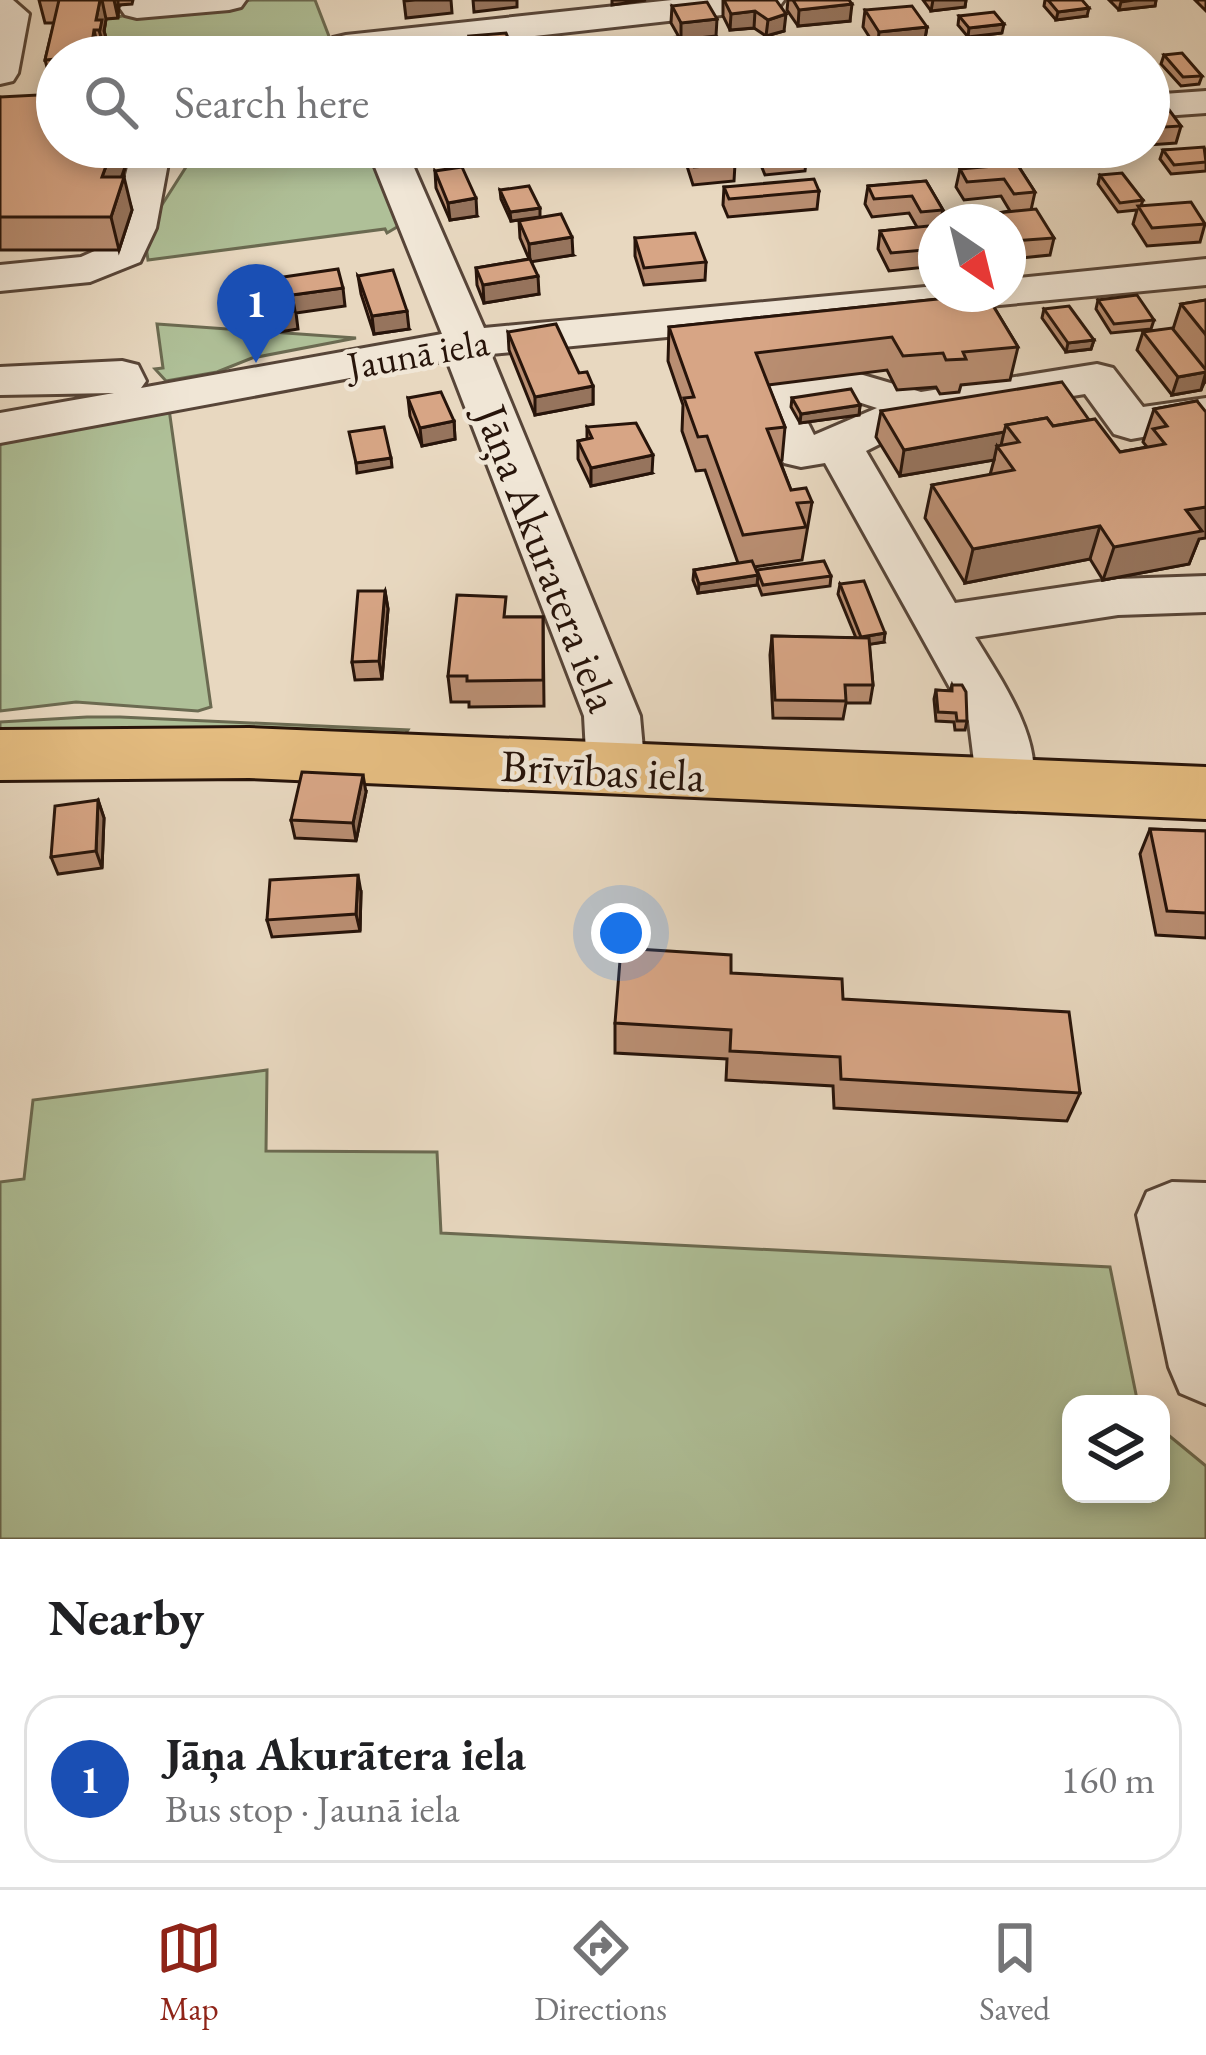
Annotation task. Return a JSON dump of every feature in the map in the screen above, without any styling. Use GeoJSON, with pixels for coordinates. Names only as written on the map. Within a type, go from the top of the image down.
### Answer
{"type":"FeatureCollection","features":[{"type":"Feature","properties":{"kind":"main road","name":"Brīvības iela"},"geometry":{"type":"LineString","coordinates":[[0,755],[249,753],[1206,793]]}},
{"type":"Feature","properties":{"kind":"street"},"geometry":{"type":"LineString","coordinates":[[137,8],[229,0]]}},
{"type":"Feature","properties":{"kind":"street"},"geometry":{"type":"LineString","coordinates":[[376,36],[767,0]]}},
{"type":"Feature","properties":{"kind":"street"},"geometry":{"type":"LineString","coordinates":[[0,7],[12,14],[0,73]]}},
{"type":"Feature","properties":{"kind":"street"},"geometry":{"type":"LineString","coordinates":[[1170,105],[1206,102]]}},
{"type":"Feature","properties":{"kind":"street"},"geometry":{"type":"LineString","coordinates":[[0,278],[90,269],[125,253],[137,225],[144,168]]}},
{"type":"Feature","properties":{"kind":"street","name":"Jāņa Akuratera iela"},"geometry":{"type":"LineString","coordinates":[[395,168],[612,716],[616,771]]}},
{"type":"Feature","properties":{"kind":"street"},"geometry":{"type":"LineString","coordinates":[[1026,290],[1206,272]]}},
{"type":"Feature","properties":{"kind":"street","name":"Jaunā iela"},"geometry":{"type":"LineString","coordinates":[[0,428],[466,343],[918,300]]}},
{"type":"Feature","properties":{"kind":"street"},"geometry":{"type":"LineString","coordinates":[[0,381],[122,375],[128,405]]}},
{"type":"Feature","properties":{"kind":"street"},"geometry":{"type":"LineString","coordinates":[[917,407],[879,392],[829,383],[795,387],[775,397],[780,423],[801,452],[839,446],[917,407],[1097,378],[1131,424],[1206,412]]}},
{"type":"Feature","properties":{"kind":"street"},"geometry":{"type":"LineString","coordinates":[[839,446],[997,722],[1006,786]]}},
{"type":"Feature","properties":{"kind":"street"},"geometry":{"type":"LineString","coordinates":[[941,624],[1084,600],[1206,595]]}},
{"type":"Feature","properties":{"kind":"street"},"geometry":{"type":"LineString","coordinates":[[1206,1216],[1172,1215],[1206,1367]]}},
{"type":"Feature","properties":{"kind":"green space"},"geometry":{"type":"Polygon","coordinates":[[[315,0],[329,36],[103,36],[106,19],[173,7],[315,0]]]}},
{"type":"Feature","properties":{"kind":"green space"},"geometry":{"type":"Polygon","coordinates":[[[185,168],[380,168],[402,224],[387,233],[385,229],[148,260],[144,233],[185,168]]]}},
{"type":"Feature","properties":{"kind":"green space"},"geometry":{"type":"Polygon","coordinates":[[[157,324],[356,338],[166,381],[155,369],[163,368],[157,324]]]}},
{"type":"Feature","properties":{"kind":"green space"},"geometry":{"type":"Polygon","coordinates":[[[169,409],[211,707],[198,711],[76,702],[0,711],[0,439],[169,409]]]}},
{"type":"Feature","properties":{"kind":"green space"},"geometry":{"type":"Polygon","coordinates":[[[87,717],[408,730],[403,738],[0,736],[0,722],[87,717]]]}},
{"type":"Feature","properties":{"kind":"green space"},"geometry":{"type":"Polygon","coordinates":[[[267,1070],[266,1151],[437,1152],[441,1233],[1110,1267],[1136,1395],[1062,1395],[1062,1503],[1170,1503],[1170,1436],[1206,1466],[1206,1539],[0,1539],[0,1182],[24,1179],[33,1100],[267,1070]]]}},
{"type":"Feature","properties":{"kind":"building"},"geometry":{"type":"Polygon","coordinates":[[[59,0],[100,0],[96,20],[102,20],[93,36],[51,36],[59,0]]]}},
{"type":"Feature","properties":{"kind":"building"},"geometry":{"type":"Polygon","coordinates":[[[724,0],[776,0],[786,14],[768,20],[755,11],[731,14],[724,0]]]}},
{"type":"Feature","properties":{"kind":"building"},"geometry":{"type":"Polygon","coordinates":[[[793,0],[849,0],[852,4],[799,10],[793,0]]]}},
{"type":"Feature","properties":{"kind":"building"},"geometry":{"type":"Polygon","coordinates":[[[1048,0],[1082,0],[1089,8],[1058,12],[1048,0]]]}},
{"type":"Feature","properties":{"kind":"building"},"geometry":{"type":"Polygon","coordinates":[[[707,2],[717,19],[681,23],[672,6],[707,2]]]}},
{"type":"Feature","properties":{"kind":"building"},"geometry":{"type":"Polygon","coordinates":[[[912,6],[927,27],[879,32],[865,10],[912,6]]]}},
{"type":"Feature","properties":{"kind":"building"},"geometry":{"type":"Polygon","coordinates":[[[994,12],[1004,24],[969,28],[959,16],[994,12]]]}},
{"type":"Feature","properties":{"kind":"building"},"geometry":{"type":"Polygon","coordinates":[[[1182,53],[1202,76],[1183,77],[1170,62],[1170,54],[1182,53]]]}},
{"type":"Feature","properties":{"kind":"building"},"geometry":{"type":"Polygon","coordinates":[[[36,95],[36,168],[105,168],[102,177],[124,177],[111,217],[0,217],[0,97],[36,95]]]}},
{"type":"Feature","properties":{"kind":"building"},"geometry":{"type":"Polygon","coordinates":[[[1204,147],[1206,162],[1174,165],[1170,149],[1204,147]]]}},
{"type":"Feature","properties":{"kind":"building"},"geometry":{"type":"Polygon","coordinates":[[[462,168],[476,198],[448,203],[435,171],[462,168]]]}},
{"type":"Feature","properties":{"kind":"building"},"geometry":{"type":"Polygon","coordinates":[[[1020,168],[1035,192],[1014,194],[1004,179],[967,182],[960,169],[1020,168]]]}},
{"type":"Feature","properties":{"kind":"building"},"geometry":{"type":"Polygon","coordinates":[[[1122,173],[1143,200],[1120,203],[1100,175],[1122,173]]]}},
{"type":"Feature","properties":{"kind":"building"},"geometry":{"type":"Polygon","coordinates":[[[814,179],[819,191],[729,199],[724,187],[814,179]]]}},
{"type":"Feature","properties":{"kind":"building"},"geometry":{"type":"Polygon","coordinates":[[[926,181],[939,204],[918,207],[912,196],[874,199],[868,186],[926,181]]]}},
{"type":"Feature","properties":{"kind":"building"},"geometry":{"type":"Polygon","coordinates":[[[529,186],[540,208],[510,212],[500,190],[529,186]]]}},
{"type":"Feature","properties":{"kind":"building"},"geometry":{"type":"Polygon","coordinates":[[[1191,202],[1205,224],[1152,228],[1138,206],[1191,202]]]}},
{"type":"Feature","properties":{"kind":"building"},"geometry":{"type":"Polygon","coordinates":[[[1036,209],[1054,238],[1026,240],[1026,210],[1036,209]]]}},
{"type":"Feature","properties":{"kind":"building"},"geometry":{"type":"Polygon","coordinates":[[[561,214],[572,237],[529,244],[519,221],[561,214]]]}},
{"type":"Feature","properties":{"kind":"building"},"geometry":{"type":"Polygon","coordinates":[[[918,227],[918,251],[891,253],[880,231],[918,227]]]}},
{"type":"Feature","properties":{"kind":"building"},"geometry":{"type":"Polygon","coordinates":[[[695,233],[706,262],[644,268],[635,238],[695,233]]]}},
{"type":"Feature","properties":{"kind":"building"},"geometry":{"type":"Polygon","coordinates":[[[530,259],[538,276],[483,285],[476,268],[530,259]]]}},
{"type":"Feature","properties":{"kind":"building"},"geometry":{"type":"Polygon","coordinates":[[[338,269],[343,288],[292,295],[295,311],[270,315],[263,280],[338,269]]]}},
{"type":"Feature","properties":{"kind":"building"},"geometry":{"type":"Polygon","coordinates":[[[393,270],[407,311],[372,316],[358,276],[393,270]]]}},
{"type":"Feature","properties":{"kind":"building"},"geometry":{"type":"Polygon","coordinates":[[[1137,295],[1154,320],[1114,324],[1098,300],[1137,295]]]}},
{"type":"Feature","properties":{"kind":"building"},"geometry":{"type":"Polygon","coordinates":[[[1206,300],[1206,335],[1181,304],[1206,300]]]}},
{"type":"Feature","properties":{"kind":"building"},"geometry":{"type":"Polygon","coordinates":[[[918,301],[918,312],[997,312],[1018,347],[963,352],[966,359],[946,360],[943,353],[903,356],[892,337],[756,353],[785,427],[767,429],[791,490],[806,488],[812,502],[797,503],[806,527],[743,535],[707,436],[698,437],[684,398],[694,397],[669,327],[918,301]]]}},
{"type":"Feature","properties":{"kind":"building"},"geometry":{"type":"Polygon","coordinates":[[[1069,306],[1094,340],[1068,343],[1044,309],[1069,306]]]}},
{"type":"Feature","properties":{"kind":"building"},"geometry":{"type":"Polygon","coordinates":[[[556,324],[579,373],[587,372],[593,386],[535,397],[508,332],[556,324]]]}},
{"type":"Feature","properties":{"kind":"building"},"geometry":{"type":"Polygon","coordinates":[[[1172,328],[1206,372],[1178,377],[1143,332],[1172,328]]]}},
{"type":"Feature","properties":{"kind":"building"},"geometry":{"type":"Polygon","coordinates":[[[1062,382],[1089,420],[1053,426],[1047,418],[1006,425],[1004,432],[904,450],[881,411],[1062,382]]]}},
{"type":"Feature","properties":{"kind":"building"},"geometry":{"type":"Polygon","coordinates":[[[851,389],[860,405],[801,414],[792,398],[851,389]]]}},
{"type":"Feature","properties":{"kind":"building"},"geometry":{"type":"Polygon","coordinates":[[[441,392],[454,421],[420,428],[408,398],[441,392]]]}},
{"type":"Feature","properties":{"kind":"building"},"geometry":{"type":"Polygon","coordinates":[[[1197,401],[1206,412],[1206,507],[1186,510],[1202,531],[1114,547],[1100,526],[973,549],[932,485],[1014,470],[997,446],[1019,442],[1006,425],[1047,418],[1053,426],[1095,419],[1120,452],[1165,444],[1153,429],[1167,426],[1154,409],[1197,401]]]}},
{"type":"Feature","properties":{"kind":"building"},"geometry":{"type":"Polygon","coordinates":[[[636,423],[653,455],[591,468],[578,441],[592,438],[587,427],[636,423]]]}},
{"type":"Feature","properties":{"kind":"building"},"geometry":{"type":"Polygon","coordinates":[[[384,427],[391,458],[356,463],[349,432],[384,427]]]}},
{"type":"Feature","properties":{"kind":"building"},"geometry":{"type":"Polygon","coordinates":[[[752,561],[758,575],[699,584],[694,570],[752,561]]]}},
{"type":"Feature","properties":{"kind":"building"},"geometry":{"type":"Polygon","coordinates":[[[824,561],[831,576],[763,585],[757,570],[824,561]]]}},
{"type":"Feature","properties":{"kind":"building"},"geometry":{"type":"Polygon","coordinates":[[[864,581],[885,633],[861,637],[840,584],[864,581]]]}},
{"type":"Feature","properties":{"kind":"building"},"geometry":{"type":"Polygon","coordinates":[[[358,591],[385,591],[379,661],[352,662],[358,591]]]}},
{"type":"Feature","properties":{"kind":"building"},"geometry":{"type":"Polygon","coordinates":[[[457,595],[506,597],[504,617],[543,617],[543,680],[467,681],[467,676],[448,676],[457,595]]]}},
{"type":"Feature","properties":{"kind":"building"},"geometry":{"type":"Polygon","coordinates":[[[772,636],[869,638],[873,685],[845,685],[846,701],[775,700],[772,636]]]}},
{"type":"Feature","properties":{"kind":"building"},"geometry":{"type":"Polygon","coordinates":[[[952,685],[962,685],[966,692],[967,721],[957,721],[956,713],[938,712],[936,690],[952,691],[952,685]]]}},
{"type":"Feature","properties":{"kind":"building"},"geometry":{"type":"Polygon","coordinates":[[[302,772],[363,775],[353,823],[291,820],[302,772]]]}},
{"type":"Feature","properties":{"kind":"building"},"geometry":{"type":"Polygon","coordinates":[[[98,800],[96,851],[51,857],[55,806],[98,800]]]}},
{"type":"Feature","properties":{"kind":"building"},"geometry":{"type":"Polygon","coordinates":[[[1150,829],[1206,831],[1206,913],[1167,911],[1150,829]]]}},
{"type":"Feature","properties":{"kind":"building"},"geometry":{"type":"Polygon","coordinates":[[[358,875],[356,914],[267,920],[270,880],[358,875]]]}},
{"type":"Feature","properties":{"kind":"building"},"geometry":{"type":"Polygon","coordinates":[[[621,948],[731,955],[731,973],[842,979],[843,999],[1069,1012],[1080,1093],[841,1079],[840,1057],[730,1051],[731,1030],[615,1023],[621,948]]]}},
{"type":"Feature","properties":{"kind":"place","name":"Jāņa Akurātera iela"},"geometry":{"type":"Point","coordinates":[256,363]}}]}
